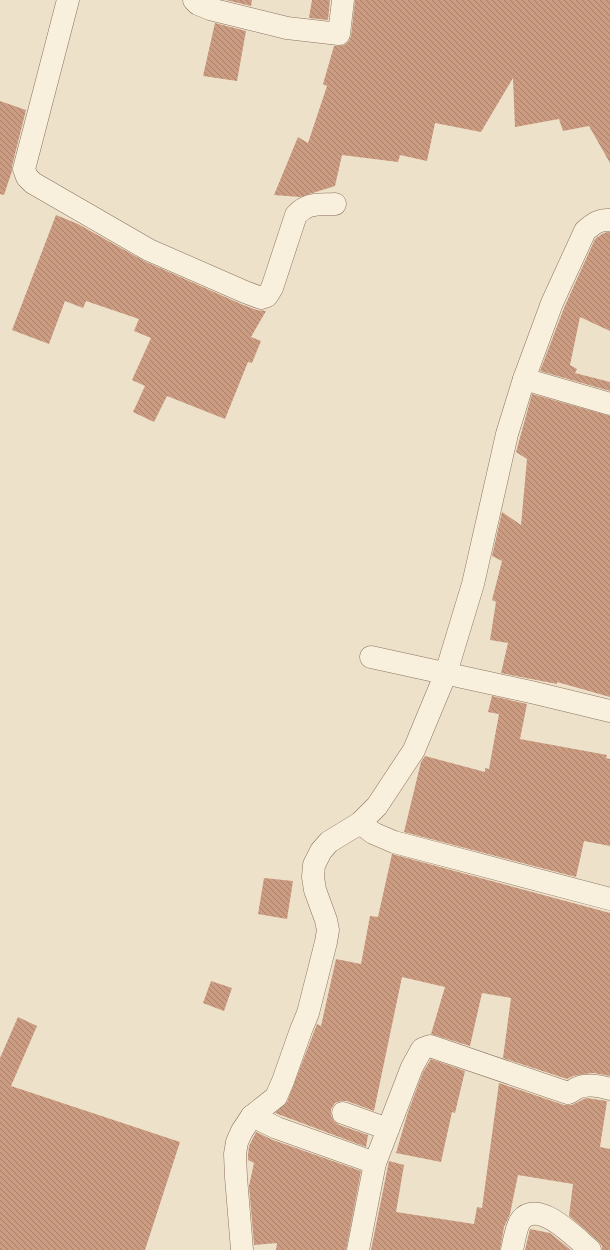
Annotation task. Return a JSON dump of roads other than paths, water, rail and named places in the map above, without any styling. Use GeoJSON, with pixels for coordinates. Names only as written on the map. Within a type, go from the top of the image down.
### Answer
{"type":"FeatureCollection","features":[{"type":"Feature","properties":{"kind":"street"},"geometry":{"type":"LineString","coordinates":[[68,0],[24,169],[27,177],[33,183],[149,250],[261,298],[267,296],[272,288],[296,215],[308,205],[335,204]]}},
{"type":"Feature","properties":{"kind":"street"},"geometry":{"type":"LineString","coordinates":[[194,0],[198,4],[210,9],[287,28],[339,34],[343,0]]}},
{"type":"Feature","properties":{"kind":"street"},"geometry":{"type":"LineString","coordinates":[[242,1250],[236,1177],[235,1154],[237,1142],[252,1116],[276,1097],[308,1013],[326,942],[328,930],[315,890],[313,877],[314,865],[321,851],[329,842],[360,823],[377,806],[414,750],[446,673],[473,584],[507,434],[524,379],[552,302],[585,231],[593,223],[610,220]]}},
{"type":"Feature","properties":{"kind":"street"},"geometry":{"type":"LineString","coordinates":[[524,379],[610,404]]}},
{"type":"Feature","properties":{"kind":"street"},"geometry":{"type":"LineString","coordinates":[[372,657],[610,711]]}},
{"type":"Feature","properties":{"kind":"street"},"geometry":{"type":"LineString","coordinates":[[360,823],[373,833],[394,842],[609,894]]}},
{"type":"Feature","properties":{"kind":"street"},"geometry":{"type":"LineString","coordinates":[[358,1250],[375,1163],[412,1067],[422,1049],[427,1046],[568,1093],[577,1088],[587,1086],[610,1089]]}},
{"type":"Feature","properties":{"kind":"street"},"geometry":{"type":"LineString","coordinates":[[343,1113],[388,1129]]}},
{"type":"Feature","properties":{"kind":"street"},"geometry":{"type":"LineString","coordinates":[[252,1116],[277,1128],[375,1163]]}},
{"type":"Feature","properties":{"kind":"street"},"geometry":{"type":"LineString","coordinates":[[512,1250],[520,1222],[526,1215],[532,1213],[548,1217],[567,1230],[590,1250]]}}]}
